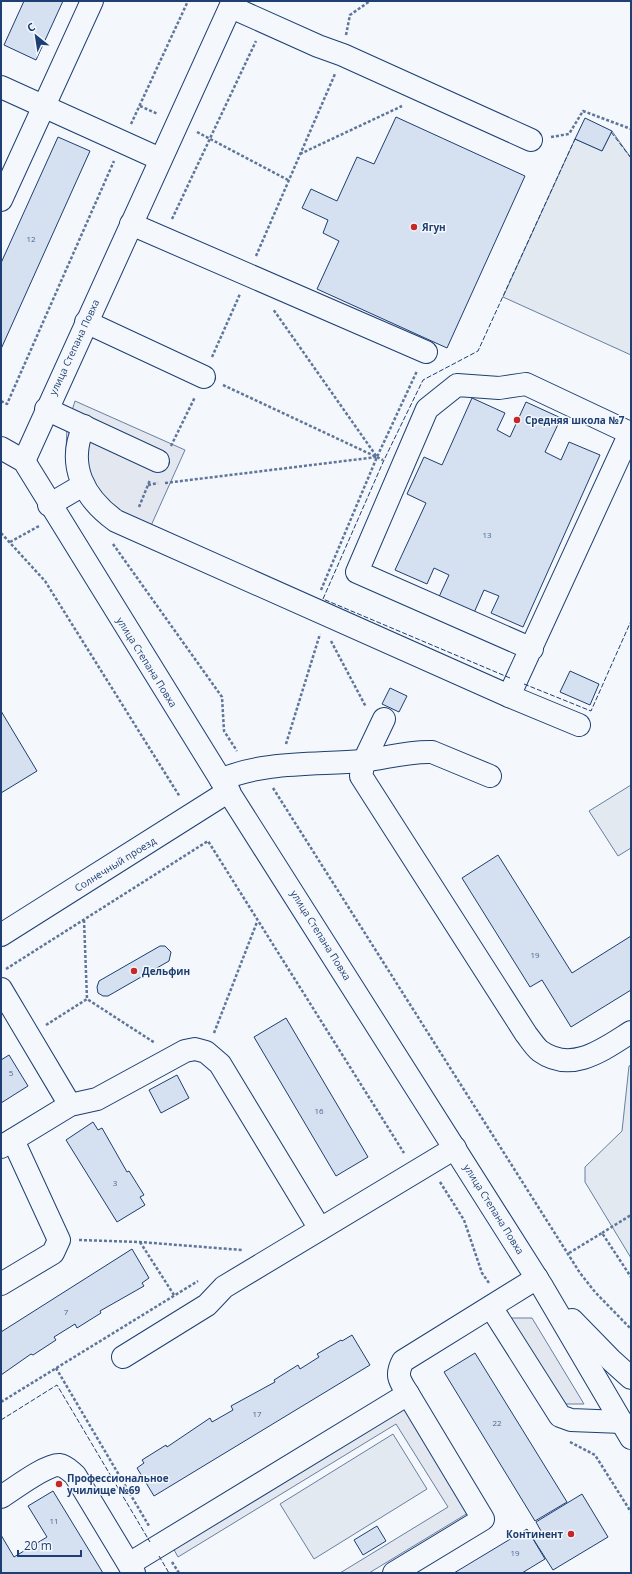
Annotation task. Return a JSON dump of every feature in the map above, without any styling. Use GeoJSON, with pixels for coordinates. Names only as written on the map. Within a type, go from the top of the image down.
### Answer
{"type":"FeatureCollection","features":[{"type":"Feature","properties":{"kind":"street"},"geometry":{"type":"LineString","coordinates":[[3,192],[92,1]]}},
{"type":"Feature","properties":{"kind":"street"},"geometry":{"type":"LineString","coordinates":[[232,4],[265,23],[318,46],[343,54],[531,140]]}},
{"type":"Feature","properties":{"kind":"street","name":"улица Степана Повха"},"geometry":{"type":"LineString","coordinates":[[232,4],[46,409],[24,462],[49,505],[225,786],[540,1283],[626,1430]]}},
{"type":"Feature","properties":{"kind":"street"},"geometry":{"type":"LineString","coordinates":[[1,87],[160,159]]}},
{"type":"Feature","properties":{"kind":"street"},"geometry":{"type":"LineString","coordinates":[[131,224],[426,352]]}},
{"type":"Feature","properties":{"kind":"street"},"geometry":{"type":"LineString","coordinates":[[86,322],[204,377]]}},
{"type":"Feature","properties":{"kind":"street"},"geometry":{"type":"LineString","coordinates":[[510,696],[532,649],[630,433],[526,384],[500,388],[457,385],[427,409],[357,572],[532,649]]}},
{"type":"Feature","properties":{"kind":"street"},"geometry":{"type":"LineString","coordinates":[[46,409],[158,461]]}},
{"type":"Feature","properties":{"kind":"street"},"geometry":{"type":"LineString","coordinates":[[84,426],[78,438],[75,456],[83,485],[96,504],[116,521],[510,696],[579,725]]}},
{"type":"Feature","properties":{"kind":"street"},"geometry":{"type":"LineString","coordinates":[[1,448],[24,462]]}},
{"type":"Feature","properties":{"kind":"street"},"geometry":{"type":"LineString","coordinates":[[49,505],[83,485]]}},
{"type":"Feature","properties":{"kind":"street"},"geometry":{"type":"LineString","coordinates":[[382,724],[364,761],[361,776],[526,1034],[540,1051],[558,1059],[578,1060],[600,1051],[631,1032]]}},
{"type":"Feature","properties":{"kind":"street","name":"Солнечный проезд"},"geometry":{"type":"LineString","coordinates":[[1,935],[225,786],[235,774],[263,769],[364,761],[422,752],[432,752],[490,776]]}},
{"type":"Feature","properties":{"kind":"street"},"geometry":{"type":"LineString","coordinates":[[1,989],[70,1105]]}},
{"type":"Feature","properties":{"kind":"street"},"geometry":{"type":"LineString","coordinates":[[1,1284],[53,1253],[59,1240],[7,1144],[70,1105],[97,1099],[175,1056],[195,1049],[206,1052],[220,1064],[320,1229]]}},
{"type":"Feature","properties":{"kind":"street"},"geometry":{"type":"LineString","coordinates":[[123,1357],[207,1305],[224,1287],[455,1148]]}},
{"type":"Feature","properties":{"kind":"street"},"geometry":{"type":"LineString","coordinates":[[394,1573],[483,1520],[408,1394],[398,1375],[398,1370],[403,1361],[491,1307],[540,1283]]}},
{"type":"Feature","properties":{"kind":"street","name":"улица Степана Повха"},"geometry":{"type":"LineString","coordinates":[[540,1283],[581,1330],[631,1378]]}},
{"type":"Feature","properties":{"kind":"street"},"geometry":{"type":"LineString","coordinates":[[491,1307],[560,1416],[571,1420],[626,1430]]}},
{"type":"Feature","properties":{"kind":"street"},"geometry":{"type":"LineString","coordinates":[[1,1497],[49,1467],[60,1465],[69,1469],[75,1475],[131,1569],[161,1545],[408,1394]]}},
{"type":"Feature","properties":{"kind":"path"},"geometry":{"type":"LineString","coordinates":[[1,401],[7,404],[122,142],[188,1]]}},
{"type":"Feature","properties":{"kind":"path"},"geometry":{"type":"LineString","coordinates":[[343,54],[350,15],[370,1]]}},
{"type":"Feature","properties":{"kind":"path"},"geometry":{"type":"LineString","coordinates":[[163,238],[212,138],[265,23]]}},
{"type":"Feature","properties":{"kind":"path"},"geometry":{"type":"LineString","coordinates":[[299,155],[429,93]]}},
{"type":"Feature","properties":{"kind":"path"},"geometry":{"type":"LineString","coordinates":[[140,106],[212,138],[288,180]]}},
{"type":"Feature","properties":{"kind":"path"},"geometry":{"type":"LineString","coordinates":[[531,140],[569,134],[583,112],[631,129]]}},
{"type":"Feature","properties":{"kind":"path"},"geometry":{"type":"LineString","coordinates":[[271,307],[377,457]]}},
{"type":"Feature","properties":{"kind":"path"},"geometry":{"type":"LineString","coordinates":[[263,769],[323,624],[313,608],[377,457],[426,352]]}},
{"type":"Feature","properties":{"kind":"path"},"geometry":{"type":"LineString","coordinates":[[204,377],[377,457],[401,470]]}},
{"type":"Feature","properties":{"kind":"path"},"geometry":{"type":"LineString","coordinates":[[148,485],[377,457]]}},
{"type":"Feature","properties":{"kind":"path"},"geometry":{"type":"LineString","coordinates":[[10,542],[40,525]]}},
{"type":"Feature","properties":{"kind":"path"},"geometry":{"type":"LineString","coordinates":[[1,533],[45,581],[181,800]]}},
{"type":"Feature","properties":{"kind":"path"},"geometry":{"type":"LineString","coordinates":[[110,539],[222,697],[224,731],[263,769],[569,1253],[580,1273],[595,1292],[631,1329]]}},
{"type":"Feature","properties":{"kind":"path"},"geometry":{"type":"LineString","coordinates":[[330,639],[382,724]]}},
{"type":"Feature","properties":{"kind":"path"},"geometry":{"type":"LineString","coordinates":[[1,972],[208,841]]}},
{"type":"Feature","properties":{"kind":"path"},"geometry":{"type":"LineString","coordinates":[[84,920],[88,999]]}},
{"type":"Feature","properties":{"kind":"path"},"geometry":{"type":"LineString","coordinates":[[206,1052],[257,922]]}},
{"type":"Feature","properties":{"kind":"path"},"geometry":{"type":"LineString","coordinates":[[29,1036],[88,999]]}},
{"type":"Feature","properties":{"kind":"path"},"geometry":{"type":"LineString","coordinates":[[88,999],[175,1056]]}},
{"type":"Feature","properties":{"kind":"path"},"geometry":{"type":"LineString","coordinates":[[569,1253],[631,1215]]}},
{"type":"Feature","properties":{"kind":"path"},"geometry":{"type":"LineString","coordinates":[[602,1233],[631,1277]]}},
{"type":"Feature","properties":{"kind":"path"},"geometry":{"type":"LineString","coordinates":[[59,1240],[140,1242],[280,1253]]}},
{"type":"Feature","properties":{"kind":"path"},"geometry":{"type":"LineString","coordinates":[[140,1242],[174,1296]]}},
{"type":"Feature","properties":{"kind":"path"},"geometry":{"type":"LineString","coordinates":[[1,1402],[201,1279]]}},
{"type":"Feature","properties":{"kind":"path"},"geometry":{"type":"LineString","coordinates":[[56,1368],[179,1573]]}},
{"type":"Feature","properties":{"kind":"shaded area"},"geometry":{"type":"Polygon","coordinates":[[[612,131],[631,158],[631,355],[503,297],[575,139],[602,151],[612,131]]]}},
{"type":"Feature","properties":{"kind":"shaded area"},"geometry":{"type":"Polygon","coordinates":[[[75,401],[185,450],[145,539],[112,525],[66,452],[67,426],[75,401]]]}},
{"type":"Feature","properties":{"kind":"shaded area"},"geometry":{"type":"Polygon","coordinates":[[[631,785],[631,848],[618,856],[589,811],[631,785]]]}},
{"type":"Feature","properties":{"kind":"shaded area"},"geometry":{"type":"Polygon","coordinates":[[[631,1065],[631,1258],[585,1182],[585,1167],[622,1131],[629,1066],[631,1065]]]}},
{"type":"Feature","properties":{"kind":"shaded area"},"geometry":{"type":"Polygon","coordinates":[[[511,1318],[532,1318],[584,1404],[563,1404],[511,1318]]]}},
{"type":"Feature","properties":{"kind":"shaded area"},"geometry":{"type":"Polygon","coordinates":[[[403,1405],[468,1513],[369,1573],[340,1573],[448,1507],[396,1424],[178,1557],[172,1546],[403,1405]]]}},
{"type":"Feature","properties":{"kind":"shaded area"},"geometry":{"type":"Polygon","coordinates":[[[393,1434],[427,1489],[314,1559],[280,1504],[393,1434]]]}},
{"type":"Feature","properties":{"kind":"building"},"geometry":{"type":"Polygon","coordinates":[[[24,1],[63,1],[36,60],[4,45],[24,1]]]}},
{"type":"Feature","properties":{"kind":"building","name":"Ягун"},"geometry":{"type":"Polygon","coordinates":[[[396,117],[525,176],[447,348],[317,289],[339,241],[323,233],[328,220],[302,208],[311,189],[337,201],[357,157],[374,164],[396,117]]]}},
{"type":"Feature","properties":{"kind":"building"},"geometry":{"type":"Polygon","coordinates":[[[585,118],[612,131],[602,151],[575,139],[585,118]]]}},
{"type":"Feature","properties":{"kind":"building"},"geometry":{"type":"Polygon","coordinates":[[[58,137],[90,151],[1,349],[1,263],[58,137]]]}},
{"type":"Feature","properties":{"kind":"building"},"geometry":{"type":"Polygon","coordinates":[[[472,398],[505,413],[497,430],[510,437],[526,402],[561,418],[545,452],[561,460],[569,442],[600,455],[523,627],[491,613],[499,596],[484,590],[473,615],[438,599],[449,575],[434,568],[427,584],[395,570],[426,503],[407,494],[424,457],[442,465],[472,398]]]}},
{"type":"Feature","properties":{"kind":"building"},"geometry":{"type":"Polygon","coordinates":[[[570,671],[599,684],[590,705],[560,692],[570,671]]]}},
{"type":"Feature","properties":{"kind":"building"},"geometry":{"type":"Polygon","coordinates":[[[390,688],[407,696],[399,712],[382,704],[390,688]]]}},
{"type":"Feature","properties":{"kind":"building"},"geometry":{"type":"Polygon","coordinates":[[[1,711],[37,771],[1,793],[1,711]]]}},
{"type":"Feature","properties":{"kind":"building"},"geometry":{"type":"Polygon","coordinates":[[[498,855],[572,973],[631,936],[631,990],[571,1027],[542,980],[530,987],[462,878],[498,855]]]}},
{"type":"Feature","properties":{"kind":"building","name":"Дельфин"},"geometry":{"type":"Polygon","coordinates":[[[160,946],[165,946],[171,952],[169,961],[108,996],[103,996],[98,993],[97,987],[99,981],[160,946]]]}},
{"type":"Feature","properties":{"kind":"building"},"geometry":{"type":"Polygon","coordinates":[[[286,1018],[368,1157],[336,1176],[254,1037],[286,1018]]]}},
{"type":"Feature","properties":{"kind":"building"},"geometry":{"type":"Polygon","coordinates":[[[9,1055],[28,1086],[1,1103],[1,1060],[9,1055]]]}},
{"type":"Feature","properties":{"kind":"building"},"geometry":{"type":"Polygon","coordinates":[[[177,1075],[189,1098],[161,1113],[149,1090],[177,1075]]]}},
{"type":"Feature","properties":{"kind":"building"},"geometry":{"type":"Polygon","coordinates":[[[93,1122],[98,1130],[102,1128],[127,1172],[129,1171],[144,1195],[140,1197],[145,1205],[117,1222],[66,1140],[93,1122]]]}},
{"type":"Feature","properties":{"kind":"building"},"geometry":{"type":"Polygon","coordinates":[[[132,1249],[149,1278],[142,1283],[144,1286],[100,1311],[101,1313],[77,1328],[75,1324],[54,1337],[56,1340],[33,1355],[31,1354],[1,1375],[1,1332],[132,1249]]]}},
{"type":"Feature","properties":{"kind":"building"},"geometry":{"type":"Polygon","coordinates":[[[352,1335],[370,1365],[154,1496],[137,1468],[144,1463],[142,1460],[166,1445],[167,1447],[210,1418],[212,1422],[233,1410],[231,1406],[275,1382],[274,1380],[298,1365],[300,1369],[319,1357],[317,1354],[352,1335]]]}},
{"type":"Feature","properties":{"kind":"building"},"geometry":{"type":"Polygon","coordinates":[[[475,1353],[567,1502],[535,1521],[444,1372],[475,1353]]]}},
{"type":"Feature","properties":{"kind":"building"},"geometry":{"type":"Polygon","coordinates":[[[53,1491],[103,1573],[1,1573],[1,1535],[14,1557],[47,1537],[28,1506],[53,1491]]]}},
{"type":"Feature","properties":{"kind":"building","name":"Континент"},"geometry":{"type":"Polygon","coordinates":[[[582,1494],[608,1537],[553,1570],[532,1537],[541,1531],[536,1522],[582,1494]]]}},
{"type":"Feature","properties":{"kind":"building"},"geometry":{"type":"Polygon","coordinates":[[[377,1526],[386,1541],[363,1555],[354,1540],[377,1526]]]}},
{"type":"Feature","properties":{"kind":"building"},"geometry":{"type":"Polygon","coordinates":[[[527,1529],[545,1559],[522,1573],[454,1573],[527,1529]]]}},
{"type":"Feature","properties":{"kind":"fence"},"geometry":{"type":"LineString","coordinates":[[611,132],[631,158]]}},
{"type":"Feature","properties":{"kind":"fence"},"geometry":{"type":"LineString","coordinates":[[510,678],[323,599],[384,460],[423,380],[478,351],[575,139],[578,140]]}},
{"type":"Feature","properties":{"kind":"fence"},"geometry":{"type":"LineString","coordinates":[[524,684],[591,711],[631,621]]}},
{"type":"Feature","properties":{"kind":"fence"},"geometry":{"type":"LineString","coordinates":[[1,1420],[57,1385],[150,1542]]}},
{"type":"Feature","properties":{"kind":"fence"},"geometry":{"type":"LineString","coordinates":[[159,1556],[169,1573]]}},
{"type":"Feature","properties":{"kind":"place","name":"Ягун"},"geometry":{"type":"Point","coordinates":[414,227]}},
{"type":"Feature","properties":{"kind":"place","name":"Средняя школа №7"},"geometry":{"type":"Point","coordinates":[517,420]}},
{"type":"Feature","properties":{"kind":"place","name":"Дельфин"},"geometry":{"type":"Point","coordinates":[134,971]}},
{"type":"Feature","properties":{"kind":"place","name":"Профессиональное училище №69"},"geometry":{"type":"Point","coordinates":[59,1484]}},
{"type":"Feature","properties":{"kind":"place","name":"Континент"},"geometry":{"type":"Point","coordinates":[571,1534]}}]}
